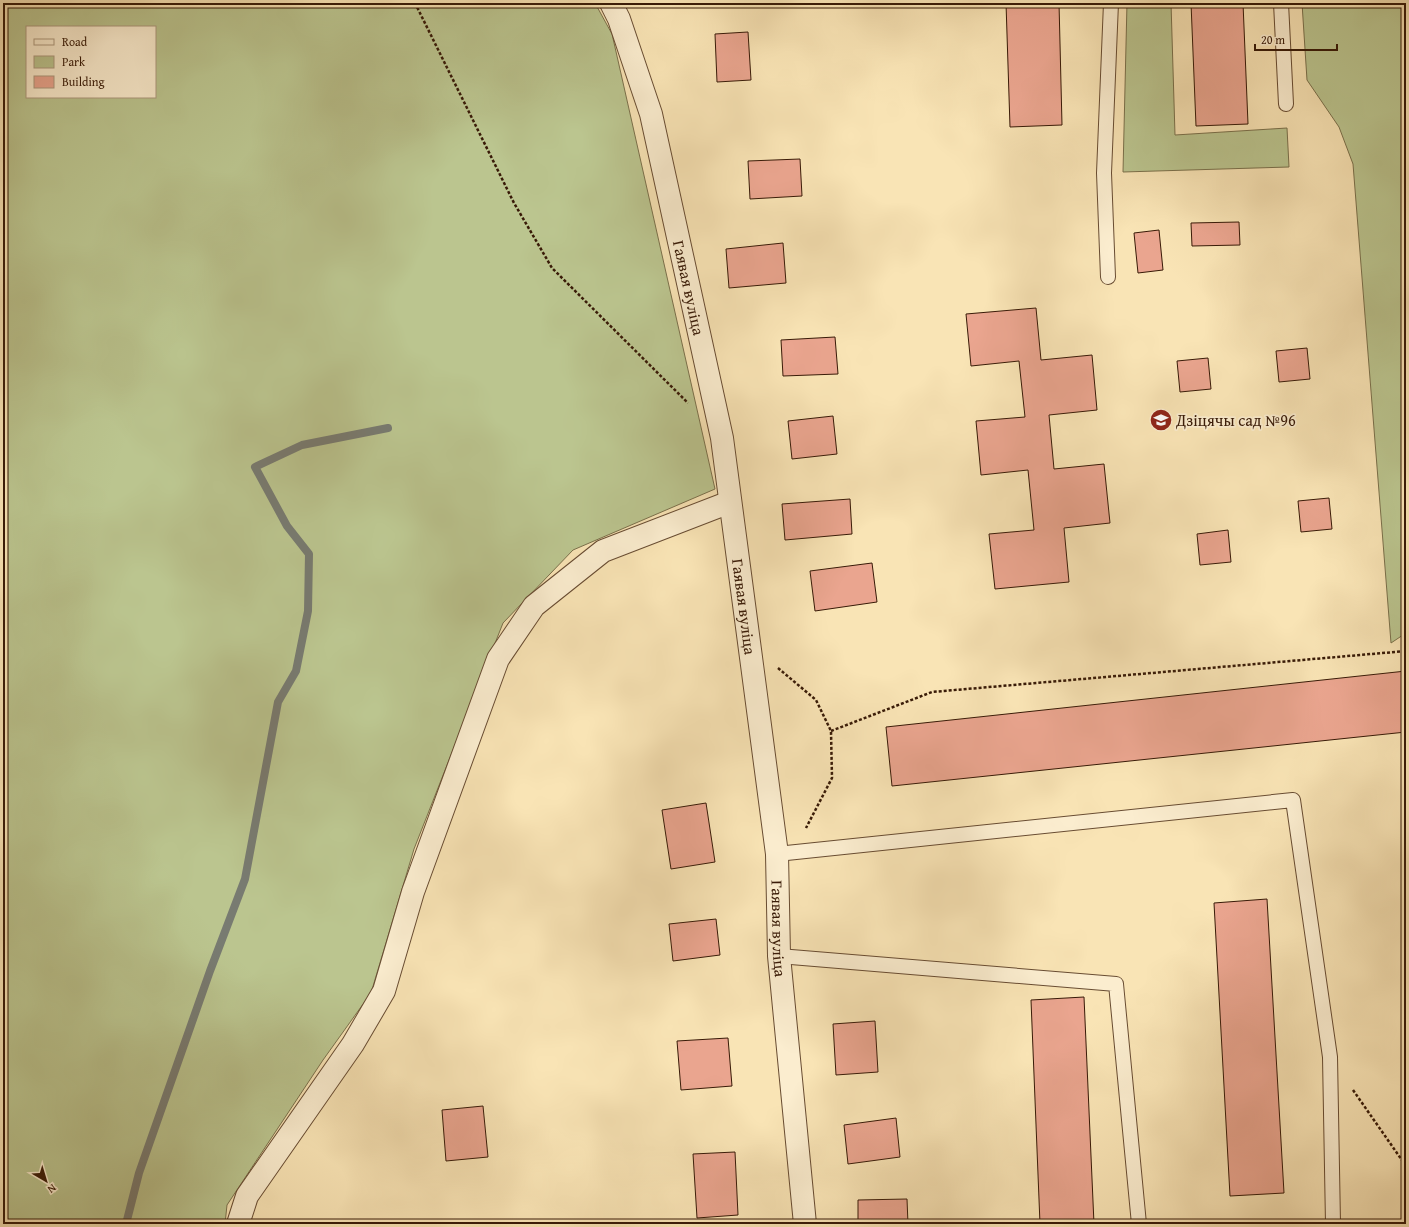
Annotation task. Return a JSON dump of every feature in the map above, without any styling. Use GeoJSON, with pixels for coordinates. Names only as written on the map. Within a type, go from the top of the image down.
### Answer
{"type":"FeatureCollection","features":[{"type":"Feature","properties":{"kind":"street","name":"Гаявая вуліца"},"geometry":{"type":"LineString","coordinates":[[611,3],[619,19],[651,114],[722,438],[777,854],[779,956],[805,1224]]}},
{"type":"Feature","properties":{"kind":"street"},"geometry":{"type":"LineString","coordinates":[[238,1224],[247,1196],[354,1044],[384,991],[413,892],[498,659],[534,606],[603,551],[730,502]]}},
{"type":"Feature","properties":{"kind":"lane"},"geometry":{"type":"LineString","coordinates":[[1108,277],[1104,173],[1111,3]]}},
{"type":"Feature","properties":{"kind":"lane"},"geometry":{"type":"LineString","coordinates":[[1281,3],[1286,104]]}},
{"type":"Feature","properties":{"kind":"lane"},"geometry":{"type":"LineString","coordinates":[[777,854],[1293,800],[1330,1057],[1333,1224]]}},
{"type":"Feature","properties":{"kind":"lane"},"geometry":{"type":"LineString","coordinates":[[779,956],[1116,984],[1139,1224]]}},
{"type":"Feature","properties":{"kind":"path"},"geometry":{"type":"LineString","coordinates":[[415,3],[514,202],[552,268],[689,405]]}},
{"type":"Feature","properties":{"kind":"path"},"geometry":{"type":"LineString","coordinates":[[749,644],[816,700],[831,731],[832,778],[808,827],[777,854]]}},
{"type":"Feature","properties":{"kind":"path"},"geometry":{"type":"LineString","coordinates":[[831,731],[932,692],[1406,651]]}},
{"type":"Feature","properties":{"kind":"path"},"geometry":{"type":"LineString","coordinates":[[1352,1089],[1406,1166]]}},
{"type":"Feature","properties":{"kind":"green space"},"geometry":{"type":"Polygon","coordinates":[[[3,3],[595,3],[612,34],[715,489],[573,550],[503,623],[414,849],[371,993],[323,1060],[227,1205],[225,1224],[3,1224],[3,3]]]}},
{"type":"Feature","properties":{"kind":"green space"},"geometry":{"type":"Polygon","coordinates":[[[1127,3],[1171,3],[1175,135],[1287,128],[1289,167],[1123,172],[1127,3]]]}},
{"type":"Feature","properties":{"kind":"green space"},"geometry":{"type":"Polygon","coordinates":[[[1302,3],[1406,3],[1406,633],[1391,643],[1353,164],[1339,127],[1307,80],[1302,3]]]}},
{"type":"Feature","properties":{"kind":"building"},"geometry":{"type":"Polygon","coordinates":[[[1006,3],[1059,3],[1062,125],[1010,127],[1006,3]]]}},
{"type":"Feature","properties":{"kind":"building"},"geometry":{"type":"Polygon","coordinates":[[[1191,3],[1243,3],[1248,124],[1196,126],[1191,3]]]}},
{"type":"Feature","properties":{"kind":"building"},"geometry":{"type":"Polygon","coordinates":[[[748,32],[751,80],[717,82],[715,34],[748,32]]]}},
{"type":"Feature","properties":{"kind":"building"},"geometry":{"type":"Polygon","coordinates":[[[800,159],[802,196],[750,199],[748,161],[800,159]]]}},
{"type":"Feature","properties":{"kind":"building"},"geometry":{"type":"Polygon","coordinates":[[[1239,222],[1240,245],[1192,246],[1191,223],[1239,222]]]}},
{"type":"Feature","properties":{"kind":"building"},"geometry":{"type":"Polygon","coordinates":[[[1159,230],[1163,270],[1138,273],[1134,233],[1159,230]]]}},
{"type":"Feature","properties":{"kind":"building"},"geometry":{"type":"Polygon","coordinates":[[[783,243],[786,283],[729,288],[726,249],[783,243]]]}},
{"type":"Feature","properties":{"kind":"building"},"geometry":{"type":"Polygon","coordinates":[[[1036,308],[1041,360],[1092,355],[1097,410],[1049,415],[1054,469],[1104,464],[1110,523],[1064,528],[1069,582],[995,589],[989,534],[1034,530],[1028,470],[981,475],[976,421],[1025,417],[1019,361],[971,366],[966,314],[1036,308]]]}},
{"type":"Feature","properties":{"kind":"building"},"geometry":{"type":"Polygon","coordinates":[[[835,337],[838,374],[783,376],[781,340],[835,337]]]}},
{"type":"Feature","properties":{"kind":"building"},"geometry":{"type":"Polygon","coordinates":[[[1307,348],[1310,379],[1279,382],[1276,351],[1307,348]]]}},
{"type":"Feature","properties":{"kind":"building"},"geometry":{"type":"Polygon","coordinates":[[[1208,358],[1211,389],[1180,392],[1177,361],[1208,358]]]}},
{"type":"Feature","properties":{"kind":"building"},"geometry":{"type":"Polygon","coordinates":[[[833,416],[837,454],[792,459],[788,421],[833,416]]]}},
{"type":"Feature","properties":{"kind":"building"},"geometry":{"type":"Polygon","coordinates":[[[1329,498],[1332,529],[1301,532],[1298,501],[1329,498]]]}},
{"type":"Feature","properties":{"kind":"building"},"geometry":{"type":"Polygon","coordinates":[[[850,499],[852,534],[785,540],[782,504],[850,499]]]}},
{"type":"Feature","properties":{"kind":"building"},"geometry":{"type":"Polygon","coordinates":[[[1228,530],[1231,562],[1200,565],[1197,534],[1228,530]]]}},
{"type":"Feature","properties":{"kind":"building"},"geometry":{"type":"Polygon","coordinates":[[[872,563],[877,602],[815,611],[810,571],[872,563]]]}},
{"type":"Feature","properties":{"kind":"building"},"geometry":{"type":"Polygon","coordinates":[[[1406,671],[1406,732],[892,786],[886,727],[1406,671]]]}},
{"type":"Feature","properties":{"kind":"building"},"geometry":{"type":"Polygon","coordinates":[[[706,803],[715,862],[671,869],[662,810],[706,803]]]}},
{"type":"Feature","properties":{"kind":"building"},"geometry":{"type":"Polygon","coordinates":[[[1267,899],[1284,1193],[1230,1196],[1214,903],[1267,899]]]}},
{"type":"Feature","properties":{"kind":"building"},"geometry":{"type":"Polygon","coordinates":[[[716,919],[720,955],[673,961],[669,924],[716,919]]]}},
{"type":"Feature","properties":{"kind":"building"},"geometry":{"type":"Polygon","coordinates":[[[1084,997],[1094,1224],[1040,1224],[1031,1000],[1084,997]]]}},
{"type":"Feature","properties":{"kind":"building"},"geometry":{"type":"Polygon","coordinates":[[[875,1021],[878,1072],[836,1075],[833,1024],[875,1021]]]}},
{"type":"Feature","properties":{"kind":"building"},"geometry":{"type":"Polygon","coordinates":[[[728,1038],[732,1086],[681,1090],[677,1041],[728,1038]]]}},
{"type":"Feature","properties":{"kind":"building"},"geometry":{"type":"Polygon","coordinates":[[[483,1106],[488,1157],[446,1161],[442,1110],[483,1106]]]}},
{"type":"Feature","properties":{"kind":"building"},"geometry":{"type":"Polygon","coordinates":[[[896,1118],[900,1157],[848,1164],[844,1125],[896,1118]]]}},
{"type":"Feature","properties":{"kind":"building"},"geometry":{"type":"Polygon","coordinates":[[[735,1152],[738,1215],[697,1218],[693,1154],[735,1152]]]}},
{"type":"Feature","properties":{"kind":"building"},"geometry":{"type":"Polygon","coordinates":[[[907,1199],[908,1224],[858,1224],[858,1200],[907,1199]]]}},
{"type":"Feature","properties":{"kind":"waterway"},"geometry":{"type":"LineString","coordinates":[[126,1224],[139,1173],[210,971],[245,879],[278,702],[296,671],[308,611],[309,554],[287,526],[255,467],[302,445],[388,428]]}},
{"type":"Feature","properties":{"kind":"place","name":"Дзіцячы сад №96"},"geometry":{"type":"Point","coordinates":[1161,420]}}]}
